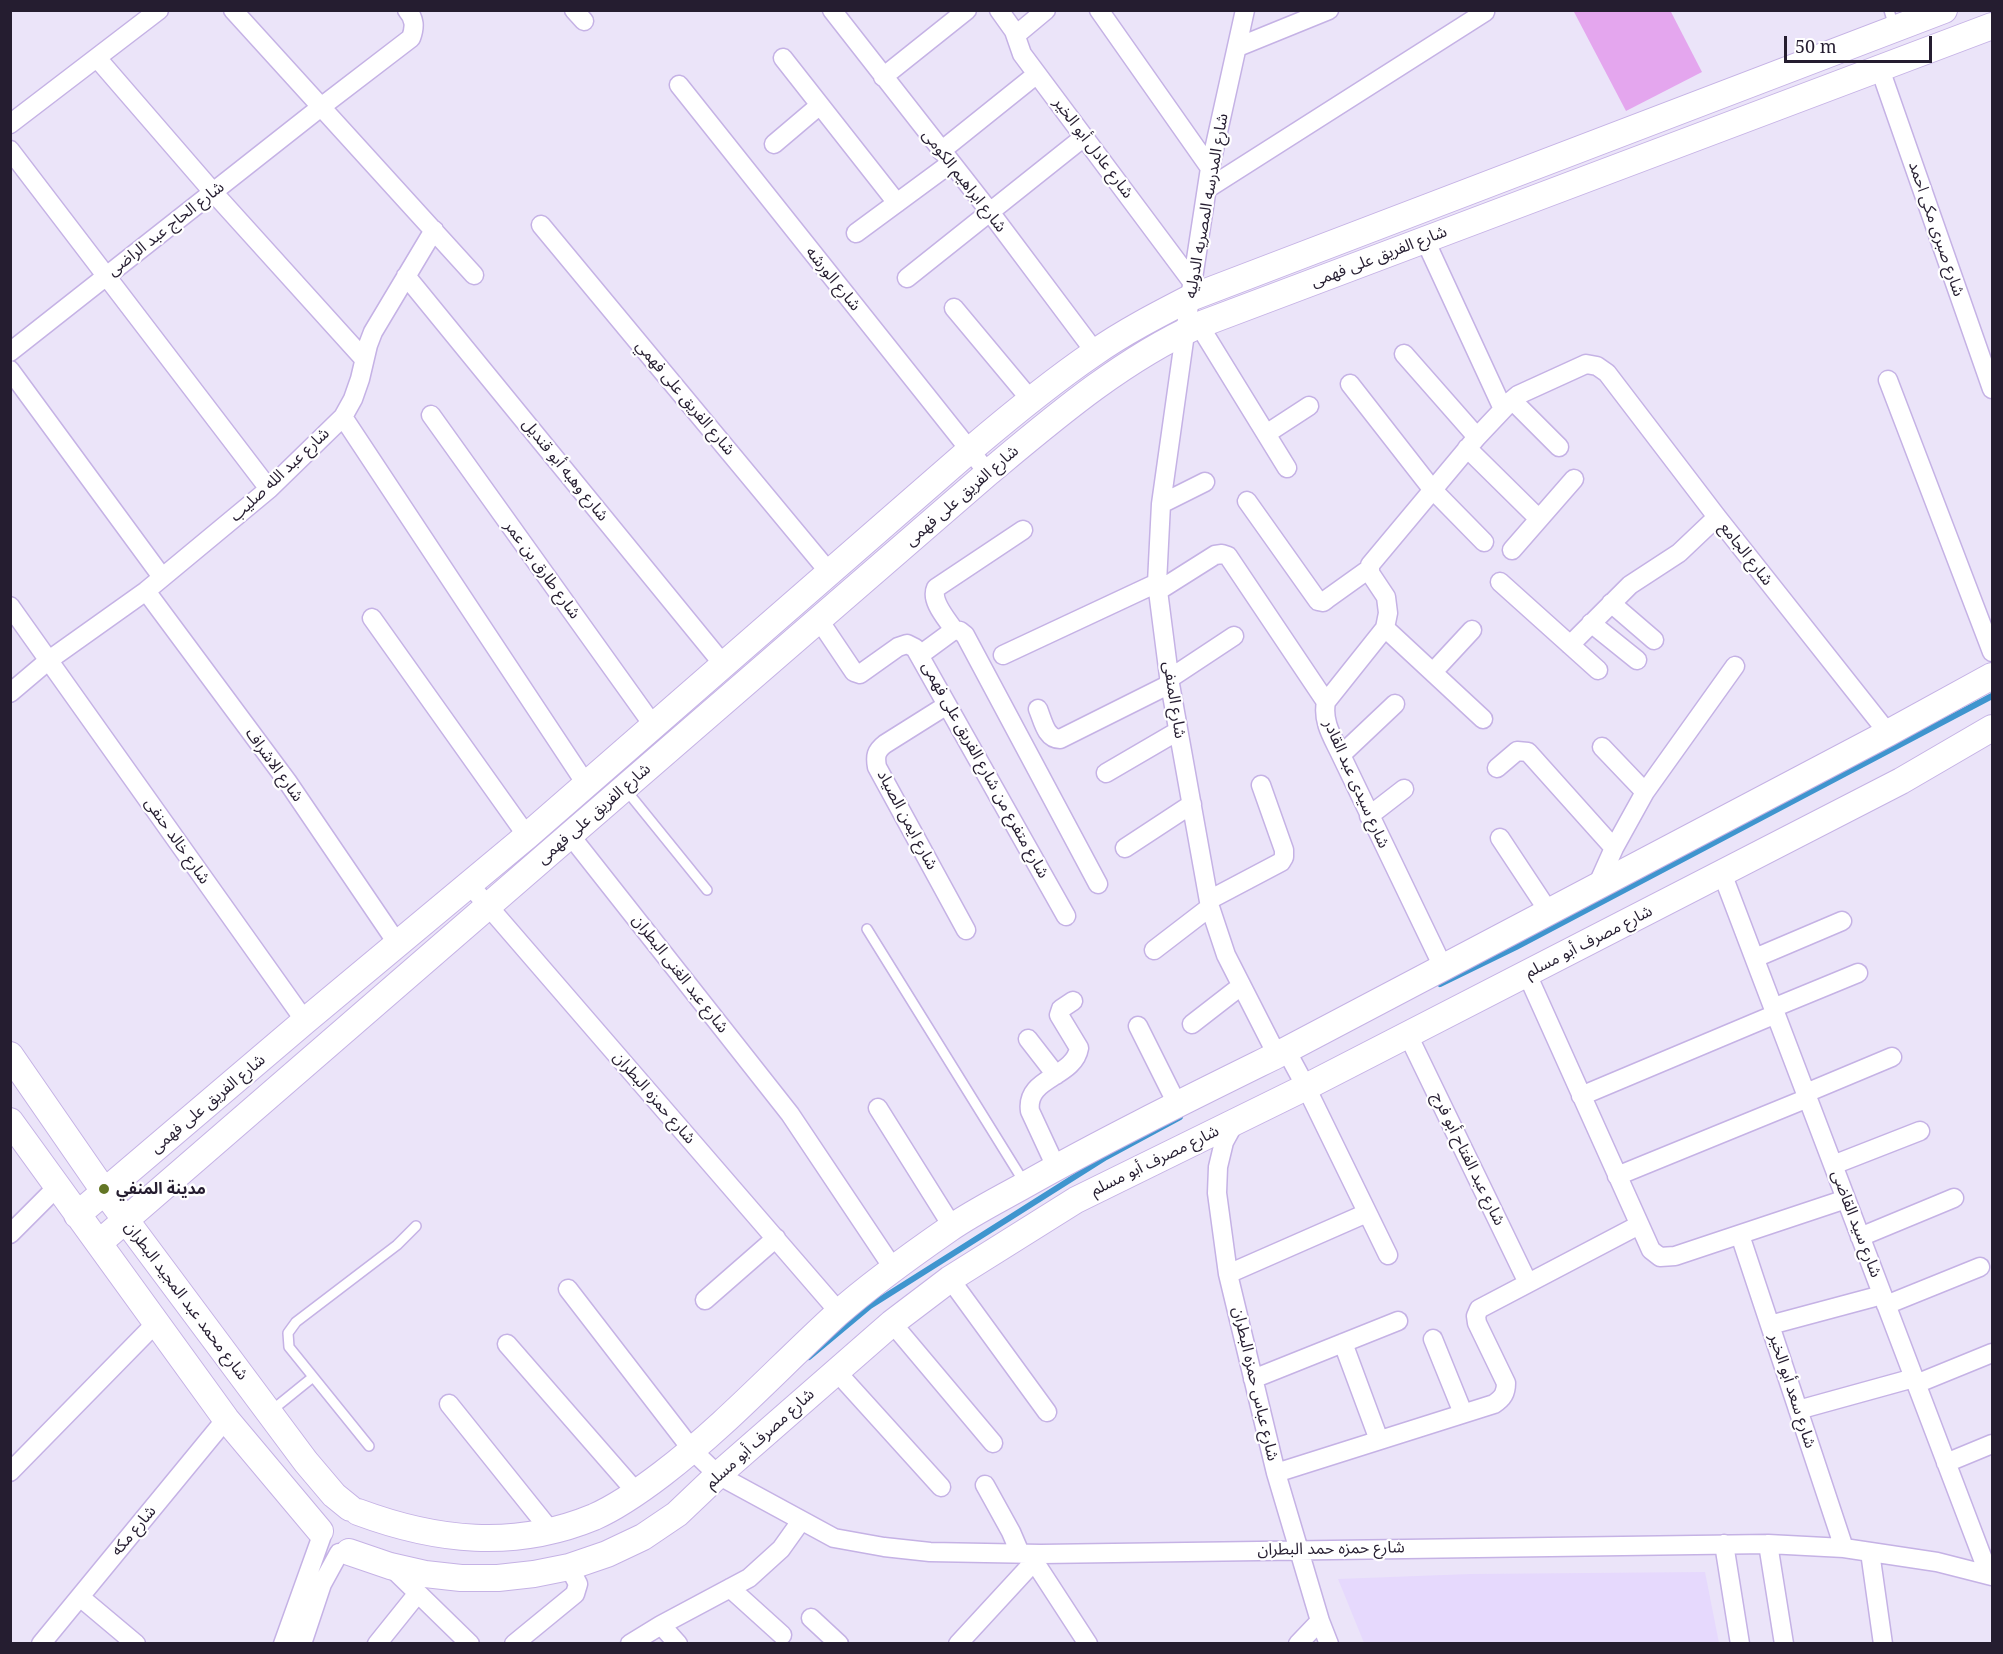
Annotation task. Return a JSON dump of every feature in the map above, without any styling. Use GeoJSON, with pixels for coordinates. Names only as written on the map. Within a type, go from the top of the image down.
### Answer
{"type":"FeatureCollection","features":[{"type":"Feature","properties":{"kind":"street"},"geometry":{"type":"LineString","coordinates":[[233,10],[474,275]]}},
{"type":"Feature","properties":{"kind":"street","name":"شارع الحاج عبد الراضى"},"geometry":{"type":"LineString","coordinates":[[10,352],[411,38],[414,21],[407,10]]}},
{"type":"Feature","properties":{"kind":"street"},"geometry":{"type":"LineString","coordinates":[[883,77],[967,10]]}},
{"type":"Feature","properties":{"kind":"street","name":"شارع عادل أبو الخير"},"geometry":{"type":"LineString","coordinates":[[999,10],[1016,35],[1020,50],[1084,136],[1191,290]]}},
{"type":"Feature","properties":{"kind":"street"},"geometry":{"type":"LineString","coordinates":[[1016,35],[1046,10]]}},
{"type":"Feature","properties":{"kind":"street"},"geometry":{"type":"LineString","coordinates":[[1099,10],[1210,168]]}},
{"type":"Feature","properties":{"kind":"street","name":"شارع المدرسه المصريه الدوليه"},"geometry":{"type":"LineString","coordinates":[[1192,328],[1191,290],[1210,168],[1245,10]]}},
{"type":"Feature","properties":{"kind":"street"},"geometry":{"type":"LineString","coordinates":[[1238,48],[1329,10]]}},
{"type":"Feature","properties":{"kind":"street","name":"شارع الفريق على فهمى"},"geometry":{"type":"LineString","coordinates":[[77,1215],[397,943],[527,836],[798,598],[1030,399],[1095,352],[1191,290],[1892,20],[1944,10]]}},
{"type":"Feature","properties":{"kind":"street"},"geometry":{"type":"LineString","coordinates":[[13,118],[97,58],[154,12]]}},
{"type":"Feature","properties":{"kind":"street"},"geometry":{"type":"LineString","coordinates":[[1207,189],[1485,12]]}},
{"type":"Feature","properties":{"kind":"street","name":"شارع ابراهيم الكومى"},"geometry":{"type":"LineString","coordinates":[[840,14],[883,77],[990,212],[1095,352]]}},
{"type":"Feature","properties":{"kind":"street","name":"شارع الفريق على فهمى"},"geometry":{"type":"LineString","coordinates":[[99,1243],[988,473],[1071,403],[1127,365],[1192,328],[1992,26]]}},
{"type":"Feature","properties":{"kind":"street"},"geometry":{"type":"LineString","coordinates":[[97,58],[213,192],[364,359]]}},
{"type":"Feature","properties":{"kind":"street"},"geometry":{"type":"LineString","coordinates":[[783,58],[897,203]]}},
{"type":"Feature","properties":{"kind":"street","name":"شارع صبرى مكى احمد"},"geometry":{"type":"LineString","coordinates":[[1880,69],[1992,389]]}},
{"type":"Feature","properties":{"kind":"street"},"geometry":{"type":"LineString","coordinates":[[856,233],[897,203],[1037,74]]}},
{"type":"Feature","properties":{"kind":"street","name":"شارع الورشه"},"geometry":{"type":"LineString","coordinates":[[679,86],[988,473]]}},
{"type":"Feature","properties":{"kind":"street"},"geometry":{"type":"LineString","coordinates":[[774,144],[820,105]]}},
{"type":"Feature","properties":{"kind":"street"},"geometry":{"type":"LineString","coordinates":[[907,278],[1084,136]]}},
{"type":"Feature","properties":{"kind":"street"},"geometry":{"type":"LineString","coordinates":[[10,150],[269,489]]}},
{"type":"Feature","properties":{"kind":"street","name":"شارع الفريق على فهمي"},"geometry":{"type":"LineString","coordinates":[[541,225],[829,572]]}},
{"type":"Feature","properties":{"kind":"street","name":"شارع عبد الله صليب"},"geometry":{"type":"LineString","coordinates":[[10,693],[50,660],[162,578],[269,489],[343,417],[353,399],[373,332],[434,230]]}},
{"type":"Feature","properties":{"kind":"street"},"geometry":{"type":"LineString","coordinates":[[1425,240],[1507,404],[1559,447]]}},
{"type":"Feature","properties":{"kind":"street","name":"شارع وهبه أبو قنديل"},"geometry":{"type":"LineString","coordinates":[[406,276],[723,664]]}},
{"type":"Feature","properties":{"kind":"street"},"geometry":{"type":"LineString","coordinates":[[954,308],[1030,399]]}},
{"type":"Feature","properties":{"kind":"street"},"geometry":{"type":"LineString","coordinates":[[1192,328],[1287,468]]}},
{"type":"Feature","properties":{"kind":"street","name":"شارع المنفى"},"geometry":{"type":"LineString","coordinates":[[1192,328],[1161,504],[1158,587],[1170,682],[1210,904],[1226,955],[1240,986],[1306,1087],[1388,1255]]}},
{"type":"Feature","properties":{"kind":"street"},"geometry":{"type":"LineString","coordinates":[[1404,354],[1472,442],[1539,519]]}},
{"type":"Feature","properties":{"kind":"street","name":"شارع الجامع"},"geometry":{"type":"LineString","coordinates":[[1507,404],[1528,391],[1586,364],[1598,366],[1607,373],[1717,517],[1888,733]]}},
{"type":"Feature","properties":{"kind":"street"},"geometry":{"type":"LineString","coordinates":[[10,370],[162,578]]}},
{"type":"Feature","properties":{"kind":"street"},"geometry":{"type":"LineString","coordinates":[[1888,380],[1992,652]]}},
{"type":"Feature","properties":{"kind":"street"},"geometry":{"type":"LineString","coordinates":[[1350,384],[1432,489],[1484,542]]}},
{"type":"Feature","properties":{"kind":"street"},"geometry":{"type":"LineString","coordinates":[[1247,501],[1318,601],[1323,602],[1369,569],[1372,561],[1432,489],[1507,404]]}},
{"type":"Feature","properties":{"kind":"street"},"geometry":{"type":"LineString","coordinates":[[1266,434],[1309,406]]}},
{"type":"Feature","properties":{"kind":"street","name":"شارع طارق بن عمر"},"geometry":{"type":"LineString","coordinates":[[431,415],[653,725]]}},
{"type":"Feature","properties":{"kind":"street"},"geometry":{"type":"LineString","coordinates":[[343,417],[585,784]]}},
{"type":"Feature","properties":{"kind":"street"},"geometry":{"type":"LineString","coordinates":[[1512,550],[1574,479]]}},
{"type":"Feature","properties":{"kind":"street"},"geometry":{"type":"LineString","coordinates":[[1161,504],[1205,482]]}},
{"type":"Feature","properties":{"kind":"street"},"geometry":{"type":"LineString","coordinates":[[1570,645],[1630,585],[1679,553],[1717,517]]}},
{"type":"Feature","properties":{"kind":"street"},"geometry":{"type":"LineString","coordinates":[[954,630],[935,599],[936,588],[1023,530]]}},
{"type":"Feature","properties":{"kind":"street"},"geometry":{"type":"LineString","coordinates":[[1003,655],[1158,587],[1215,555],[1222,554],[1228,556],[1326,702]]}},
{"type":"Feature","properties":{"kind":"street"},"geometry":{"type":"LineString","coordinates":[[1369,569],[1386,597],[1389,613],[1385,628],[1483,719]]}},
{"type":"Feature","properties":{"kind":"street"},"geometry":{"type":"LineString","coordinates":[[1500,582],[1598,670]]}},
{"type":"Feature","properties":{"kind":"street","name":"شارع الاشراف"},"geometry":{"type":"LineString","coordinates":[[146,591],[287,781],[397,943]]}},
{"type":"Feature","properties":{"kind":"street"},"geometry":{"type":"LineString","coordinates":[[798,598],[817,621]]}},
{"type":"Feature","properties":{"kind":"street"},"geometry":{"type":"LineString","coordinates":[[1611,603],[1653,640]]}},
{"type":"Feature","properties":{"kind":"street","name":"شارع خالد حنفى"},"geometry":{"type":"LineString","coordinates":[[10,606],[305,1021]]}},
{"type":"Feature","properties":{"kind":"street"},"geometry":{"type":"LineString","coordinates":[[372,618],[527,836]]}},
{"type":"Feature","properties":{"kind":"street","name":"شارع متفرع من شارع الفريق على فهمى"},"geometry":{"type":"LineString","coordinates":[[817,621],[854,672],[860,674],[898,647],[907,644],[915,648],[1066,916]]}},
{"type":"Feature","properties":{"kind":"street"},"geometry":{"type":"LineString","coordinates":[[1591,623],[1637,660]]}},
{"type":"Feature","properties":{"kind":"street","name":"شارع سيدى عبد القادر"},"geometry":{"type":"LineString","coordinates":[[1385,628],[1326,702],[1324,713],[1328,729],[1443,968]]}},
{"type":"Feature","properties":{"kind":"street"},"geometry":{"type":"LineString","coordinates":[[920,655],[954,630],[964,635],[1098,884]]}},
{"type":"Feature","properties":{"kind":"street"},"geometry":{"type":"LineString","coordinates":[[1433,672],[1472,630]]}},
{"type":"Feature","properties":{"kind":"street"},"geometry":{"type":"LineString","coordinates":[[1038,710],[1050,736],[1060,739],[1170,682],[1234,636]]}},
{"type":"Feature","properties":{"kind":"street"},"geometry":{"type":"LineString","coordinates":[[1597,886],[1614,848],[1645,792],[1735,666]]}},
{"type":"Feature","properties":{"kind":"street"},"geometry":{"type":"LineString","coordinates":[[302,1644],[322,1584],[332,1544],[321,1522],[333,1509],[342,1507],[354,1510],[394,1526],[433,1534],[472,1538],[511,1537],[550,1530],[595,1516],[637,1493],[693,1451],[839,1312],[893,1268],[952,1227],[1056,1167],[1443,968],[1992,676]]}},
{"type":"Feature","properties":{"kind":"street"},"geometry":{"type":"LineString","coordinates":[[1341,755],[1395,704]]}},
{"type":"Feature","properties":{"kind":"street","name":"شارع ايمن الصياد"},"geometry":{"type":"LineString","coordinates":[[947,705],[878,749],[875,758],[877,767],[966,930]]}},
{"type":"Feature","properties":{"kind":"street","name":"شارع مصرف أبو مسلم"},"geometry":{"type":"LineString","coordinates":[[332,1544],[390,1566],[425,1574],[479,1578],[534,1574],[569,1567],[607,1554],[643,1536],[677,1514],[836,1371],[892,1323],[950,1279],[1076,1200],[1306,1087],[1527,974],[1901,781],[1992,728]]}},
{"type":"Feature","properties":{"kind":"street"},"geometry":{"type":"LineString","coordinates":[[1106,773],[1179,731]]}},
{"type":"Feature","properties":{"kind":"street"},"geometry":{"type":"LineString","coordinates":[[1602,747],[1645,792]]}},
{"type":"Feature","properties":{"kind":"street"},"geometry":{"type":"LineString","coordinates":[[1497,768],[1517,751],[1528,752],[1614,848]]}},
{"type":"Feature","properties":{"kind":"street"},"geometry":{"type":"LineString","coordinates":[[1154,950],[1210,904],[1281,862],[1284,850],[1261,785]]}},
{"type":"Feature","properties":{"kind":"street"},"geometry":{"type":"LineString","coordinates":[[1369,816],[1404,789]]}},
{"type":"Feature","properties":{"kind":"street"},"geometry":{"type":"LineString","coordinates":[[1125,848],[1192,804]]}},
{"type":"Feature","properties":{"kind":"street","name":"شارع عبد الغنى البطران"},"geometry":{"type":"LineString","coordinates":[[570,835],[790,1114],[893,1268]]}},
{"type":"Feature","properties":{"kind":"street"},"geometry":{"type":"LineString","coordinates":[[1500,838],[1549,912]]}},
{"type":"Feature","properties":{"kind":"street","name":"شارع سيد القاضى"},"geometry":{"type":"LineString","coordinates":[[1722,873],[1991,1576]]}},
{"type":"Feature","properties":{"kind":"street","name":"شارع حمزه البطران"},"geometry":{"type":"LineString","coordinates":[[469,884],[839,1312]]}},
{"type":"Feature","properties":{"kind":"street"},"geometry":{"type":"LineString","coordinates":[[1755,958],[1842,921]]}},
{"type":"Feature","properties":{"kind":"street"},"geometry":{"type":"LineString","coordinates":[[1581,1096],[1858,973]]}},
{"type":"Feature","properties":{"kind":"street"},"geometry":{"type":"LineString","coordinates":[[1527,974],[1639,1225],[1651,1250],[1660,1257],[1675,1256],[1846,1199]]}},
{"type":"Feature","properties":{"kind":"street"},"geometry":{"type":"LineString","coordinates":[[1192,1024],[1240,986]]}},
{"type":"Feature","properties":{"kind":"street"},"geometry":{"type":"LineString","coordinates":[[1056,1167],[1030,1111],[1029,1104],[1033,1091],[1075,1061],[1078,1055],[1079,1048],[1059,1015],[1061,1009],[1073,1001]]}},
{"type":"Feature","properties":{"kind":"street"},"geometry":{"type":"LineString","coordinates":[[1138,1026],[1202,1138]]}},
{"type":"Feature","properties":{"kind":"street","name":"شارع عبد الفتاح أبو فرج"},"geometry":{"type":"LineString","coordinates":[[1408,1035],[1528,1283]]}},
{"type":"Feature","properties":{"kind":"street"},"geometry":{"type":"LineString","coordinates":[[1028,1039],[1056,1075]]}},
{"type":"Feature","properties":{"kind":"street","name":"شارع محمد عبد المجيد البطران"},"geometry":{"type":"LineString","coordinates":[[10,1055],[125,1220],[270,1413],[320,1479],[334,1495],[354,1510]]}},
{"type":"Feature","properties":{"kind":"street"},"geometry":{"type":"LineString","coordinates":[[1617,1176],[1807,1096],[1892,1057]]}},
{"type":"Feature","properties":{"kind":"street"},"geometry":{"type":"LineString","coordinates":[[878,1108],[952,1227]]}},
{"type":"Feature","properties":{"kind":"street"},"geometry":{"type":"LineString","coordinates":[[10,1121],[226,1419],[332,1544],[358,1548],[364,1540],[366,1530],[364,1520],[354,1510]]}},
{"type":"Feature","properties":{"kind":"street","name":"شارع عباس حمزه البطران"},"geometry":{"type":"LineString","coordinates":[[1235,1122],[1224,1142],[1218,1167],[1218,1193],[1228,1274],[1276,1473],[1329,1644]]}},
{"type":"Feature","properties":{"kind":"street"},"geometry":{"type":"LineString","coordinates":[[1833,1165],[1920,1131]]}},
{"type":"Feature","properties":{"kind":"street"},"geometry":{"type":"LineString","coordinates":[[10,1234],[58,1186]]}},
{"type":"Feature","properties":{"kind":"street"},"geometry":{"type":"LineString","coordinates":[[1860,1237],[1954,1198]]}},
{"type":"Feature","properties":{"kind":"street"},"geometry":{"type":"LineString","coordinates":[[1228,1274],[1367,1213]]}},
{"type":"Feature","properties":{"kind":"street"},"geometry":{"type":"LineString","coordinates":[[1276,1473],[1494,1404],[1506,1392],[1506,1383],[1477,1323],[1476,1316],[1479,1309],[1639,1225]]}},
{"type":"Feature","properties":{"kind":"street","name":"شارع سعد أبو الخير"},"geometry":{"type":"LineString","coordinates":[[1740,1235],[1844,1548]]}},
{"type":"Feature","properties":{"kind":"street"},"geometry":{"type":"LineString","coordinates":[[705,1300],[776,1238]]}},
{"type":"Feature","properties":{"kind":"street"},"geometry":{"type":"LineString","coordinates":[[1770,1325],[1884,1300],[1980,1267]]}},
{"type":"Feature","properties":{"kind":"street"},"geometry":{"type":"LineString","coordinates":[[950,1279],[1047,1412]]}},
{"type":"Feature","properties":{"kind":"street","name":"شارع حمزه حمد البطران"},"geometry":{"type":"LineString","coordinates":[[568,1289],[693,1451],[718,1475],[834,1538],[930,1552],[1032,1556],[1298,1549],[1768,1544],[1870,1551],[1937,1562],[1991,1576]]}},
{"type":"Feature","properties":{"kind":"street"},"geometry":{"type":"LineString","coordinates":[[1253,1379],[1398,1321]]}},
{"type":"Feature","properties":{"kind":"street"},"geometry":{"type":"LineString","coordinates":[[10,1472],[156,1323]]}},
{"type":"Feature","properties":{"kind":"street"},"geometry":{"type":"LineString","coordinates":[[892,1323],[993,1443]]}},
{"type":"Feature","properties":{"kind":"street"},"geometry":{"type":"LineString","coordinates":[[1433,1339],[1463,1413]]}},
{"type":"Feature","properties":{"kind":"street"},"geometry":{"type":"LineString","coordinates":[[1343,1343],[1379,1440]]}},
{"type":"Feature","properties":{"kind":"street"},"geometry":{"type":"LineString","coordinates":[[507,1344],[637,1493]]}},
{"type":"Feature","properties":{"kind":"street"},"geometry":{"type":"LineString","coordinates":[[1798,1410],[1915,1381],[1992,1353]]}},
{"type":"Feature","properties":{"kind":"street"},"geometry":{"type":"LineString","coordinates":[[836,1371],[941,1486]]}},
{"type":"Feature","properties":{"kind":"street"},"geometry":{"type":"LineString","coordinates":[[449,1404],[550,1530]]}},
{"type":"Feature","properties":{"kind":"street","name":"شارع مكه"},"geometry":{"type":"LineString","coordinates":[[41,1644],[226,1419]]}},
{"type":"Feature","properties":{"kind":"street"},"geometry":{"type":"LineString","coordinates":[[1946,1463],[1992,1444]]}},
{"type":"Feature","properties":{"kind":"street"},"geometry":{"type":"LineString","coordinates":[[985,1485],[1011,1532],[1032,1556],[1088,1644]]}},
{"type":"Feature","properties":{"kind":"street"},"geometry":{"type":"LineString","coordinates":[[630,1644],[661,1624],[749,1578],[781,1549],[801,1521]]}},
{"type":"Feature","properties":{"kind":"street"},"geometry":{"type":"LineString","coordinates":[[283,1644],[332,1544]]}},
{"type":"Feature","properties":{"kind":"street"},"geometry":{"type":"LineString","coordinates":[[1724,1544],[1740,1644]]}},
{"type":"Feature","properties":{"kind":"street"},"geometry":{"type":"LineString","coordinates":[[1768,1544],[1784,1644]]}},
{"type":"Feature","properties":{"kind":"street"},"geometry":{"type":"LineString","coordinates":[[1870,1551],[1883,1644]]}},
{"type":"Feature","properties":{"kind":"street"},"geometry":{"type":"LineString","coordinates":[[967,1640],[1032,1556]]}},
{"type":"Feature","properties":{"kind":"street"},"geometry":{"type":"LineString","coordinates":[[390,1566],[466,1642]]}},
{"type":"Feature","properties":{"kind":"street"},"geometry":{"type":"LineString","coordinates":[[514,1644],[575,1594],[578,1584],[569,1567]]}},
{"type":"Feature","properties":{"kind":"street"},"geometry":{"type":"LineString","coordinates":[[730,1588],[782,1635]]}},
{"type":"Feature","properties":{"kind":"street"},"geometry":{"type":"LineString","coordinates":[[377,1644],[418,1593]]}},
{"type":"Feature","properties":{"kind":"street"},"geometry":{"type":"LineString","coordinates":[[80,1597],[136,1644]]}},
{"type":"Feature","properties":{"kind":"street"},"geometry":{"type":"LineString","coordinates":[[811,1618],[839,1644]]}},
{"type":"Feature","properties":{"kind":"street"},"geometry":{"type":"LineString","coordinates":[[1298,1644],[1320,1621]]}},
{"type":"Feature","properties":{"kind":"street"},"geometry":{"type":"LineString","coordinates":[[661,1624],[678,1644]]}},
{"type":"Feature","properties":{"kind":"lane"},"geometry":{"type":"LineString","coordinates":[[624,788],[707,890]]}},
{"type":"Feature","properties":{"kind":"lane"},"geometry":{"type":"LineString","coordinates":[[867,929],[1025,1185]]}},
{"type":"Feature","properties":{"kind":"lane"},"geometry":{"type":"LineString","coordinates":[[369,1446],[289,1347],[287,1340],[291,1327],[397,1245],[416,1226]]}},
{"type":"Feature","properties":{"kind":"lane"},"geometry":{"type":"LineString","coordinates":[[270,1413],[314,1377]]}},
{"type":"Feature","properties":{"kind":"shaded area"},"geometry":{"type":"Polygon","coordinates":[[[1705,1572],[1719,1643],[1364,1643],[1338,1579],[1470,1574],[1705,1572]]]}},
{"type":"Feature","properties":{"kind":"building"},"geometry":{"type":"Polygon","coordinates":[[[1573,10],[1670,10],[1702,72],[1626,111],[1573,10]]]}},
{"type":"Feature","properties":{"kind":"waterway"},"geometry":{"type":"LineString","coordinates":[[1440,984],[1516,947],[1992,696]]}},
{"type":"Feature","properties":{"kind":"waterway"},"geometry":{"type":"LineString","coordinates":[[809,1357],[870,1306],[1106,1157],[1180,1117]]}},
{"type":"Feature","properties":{"kind":"place","name":"مدينة المنفي"},"geometry":{"type":"Point","coordinates":[104,1189]}}]}
